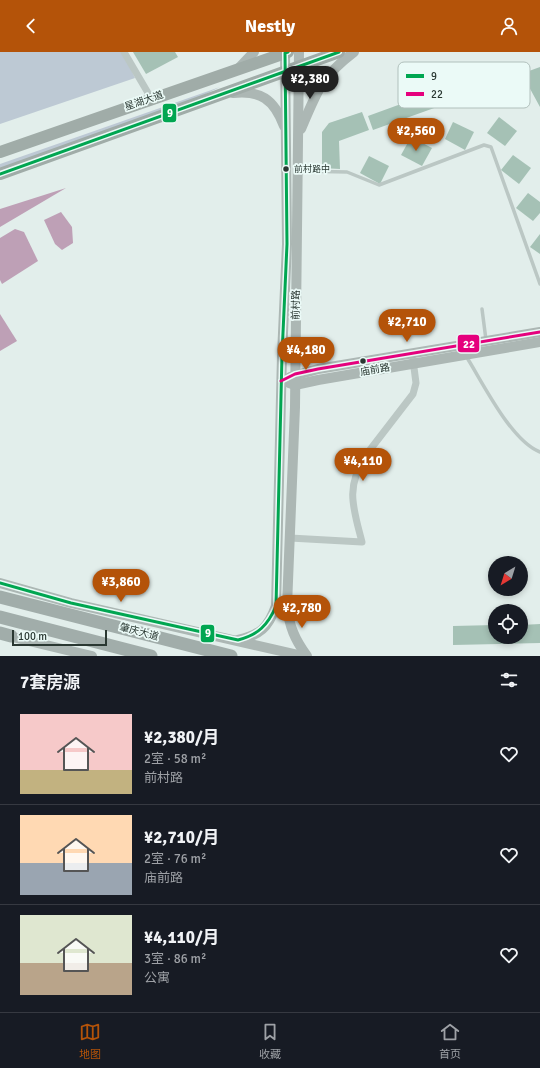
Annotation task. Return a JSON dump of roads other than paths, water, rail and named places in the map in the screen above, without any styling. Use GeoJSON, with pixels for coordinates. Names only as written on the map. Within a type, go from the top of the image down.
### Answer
{"type":"FeatureCollection","features":[{"type":"Feature","properties":{"kind":"highway"},"geometry":{"type":"LineString","coordinates":[[0,591],[25,602]]}},
{"type":"Feature","properties":{"kind":"highway","name":"肇庆大道"},"geometry":{"type":"LineString","coordinates":[[0,597],[25,602],[231,656]]}},
{"type":"Feature","properties":{"kind":"highway","name":"肇庆大道"},"geometry":{"type":"LineString","coordinates":[[0,617],[152,656]]}},
{"type":"Feature","properties":{"kind":"highway"},"geometry":{"type":"LineString","coordinates":[[83,638],[113,656]]}},
{"type":"Feature","properties":{"kind":"main road","name":"星湖大道"},"geometry":{"type":"LineString","coordinates":[[0,152],[286,52]]}},
{"type":"Feature","properties":{"kind":"main road","name":"星湖大道"},"geometry":{"type":"LineString","coordinates":[[0,174],[339,52]]}},
{"type":"Feature","properties":{"kind":"street"},"geometry":{"type":"LineString","coordinates":[[124,52],[151,98]]}},
{"type":"Feature","properties":{"kind":"street"},"geometry":{"type":"LineString","coordinates":[[237,70],[254,52]]}},
{"type":"Feature","properties":{"kind":"street","name":"前村路"},"geometry":{"type":"LineString","coordinates":[[238,640],[251,637],[261,632],[271,620],[276,606],[281,381],[287,244],[286,52]]}},
{"type":"Feature","properties":{"kind":"street","name":"前村路"},"geometry":{"type":"LineString","coordinates":[[300,52],[295,385],[287,606],[293,634],[307,656]]}},
{"type":"Feature","properties":{"kind":"street"},"geometry":{"type":"LineString","coordinates":[[298,134],[320,86],[332,70],[354,52]]}},
{"type":"Feature","properties":{"kind":"street"},"geometry":{"type":"LineString","coordinates":[[219,95],[243,92],[256,93],[266,98],[278,112],[286,131]]}},
{"type":"Feature","properties":{"kind":"street","name":"庙前路"},"geometry":{"type":"LineString","coordinates":[[281,381],[295,385],[486,341],[540,332]]}},
{"type":"Feature","properties":{"kind":"street","name":"庙前路"},"geometry":{"type":"LineString","coordinates":[[281,381],[295,374],[413,359],[465,355],[540,342]]}},
{"type":"Feature","properties":{"kind":"street"},"geometry":{"type":"LineString","coordinates":[[290,538],[362,542],[351,500],[354,480],[359,465],[412,394],[416,383],[413,359]]}},
{"type":"Feature","properties":{"kind":"street"},"geometry":{"type":"LineString","coordinates":[[0,583],[71,603],[303,656]]}},
{"type":"Feature","properties":{"kind":"street"},"geometry":{"type":"LineString","coordinates":[[4,635],[92,656]]}},
{"type":"Feature","properties":{"kind":"lane"},"geometry":{"type":"LineString","coordinates":[[298,171],[347,172],[379,186],[484,145],[491,147],[540,284]]}},
{"type":"Feature","properties":{"kind":"lane"},"geometry":{"type":"LineString","coordinates":[[482,309],[486,341]]}},
{"type":"Feature","properties":{"kind":"lane"},"geometry":{"type":"LineString","coordinates":[[465,355],[504,420],[517,434],[540,452]]}},
{"type":"Feature","properties":{"kind":"place","name":"前村路中"},"geometry":{"type":"Point","coordinates":[286,169]}}]}
